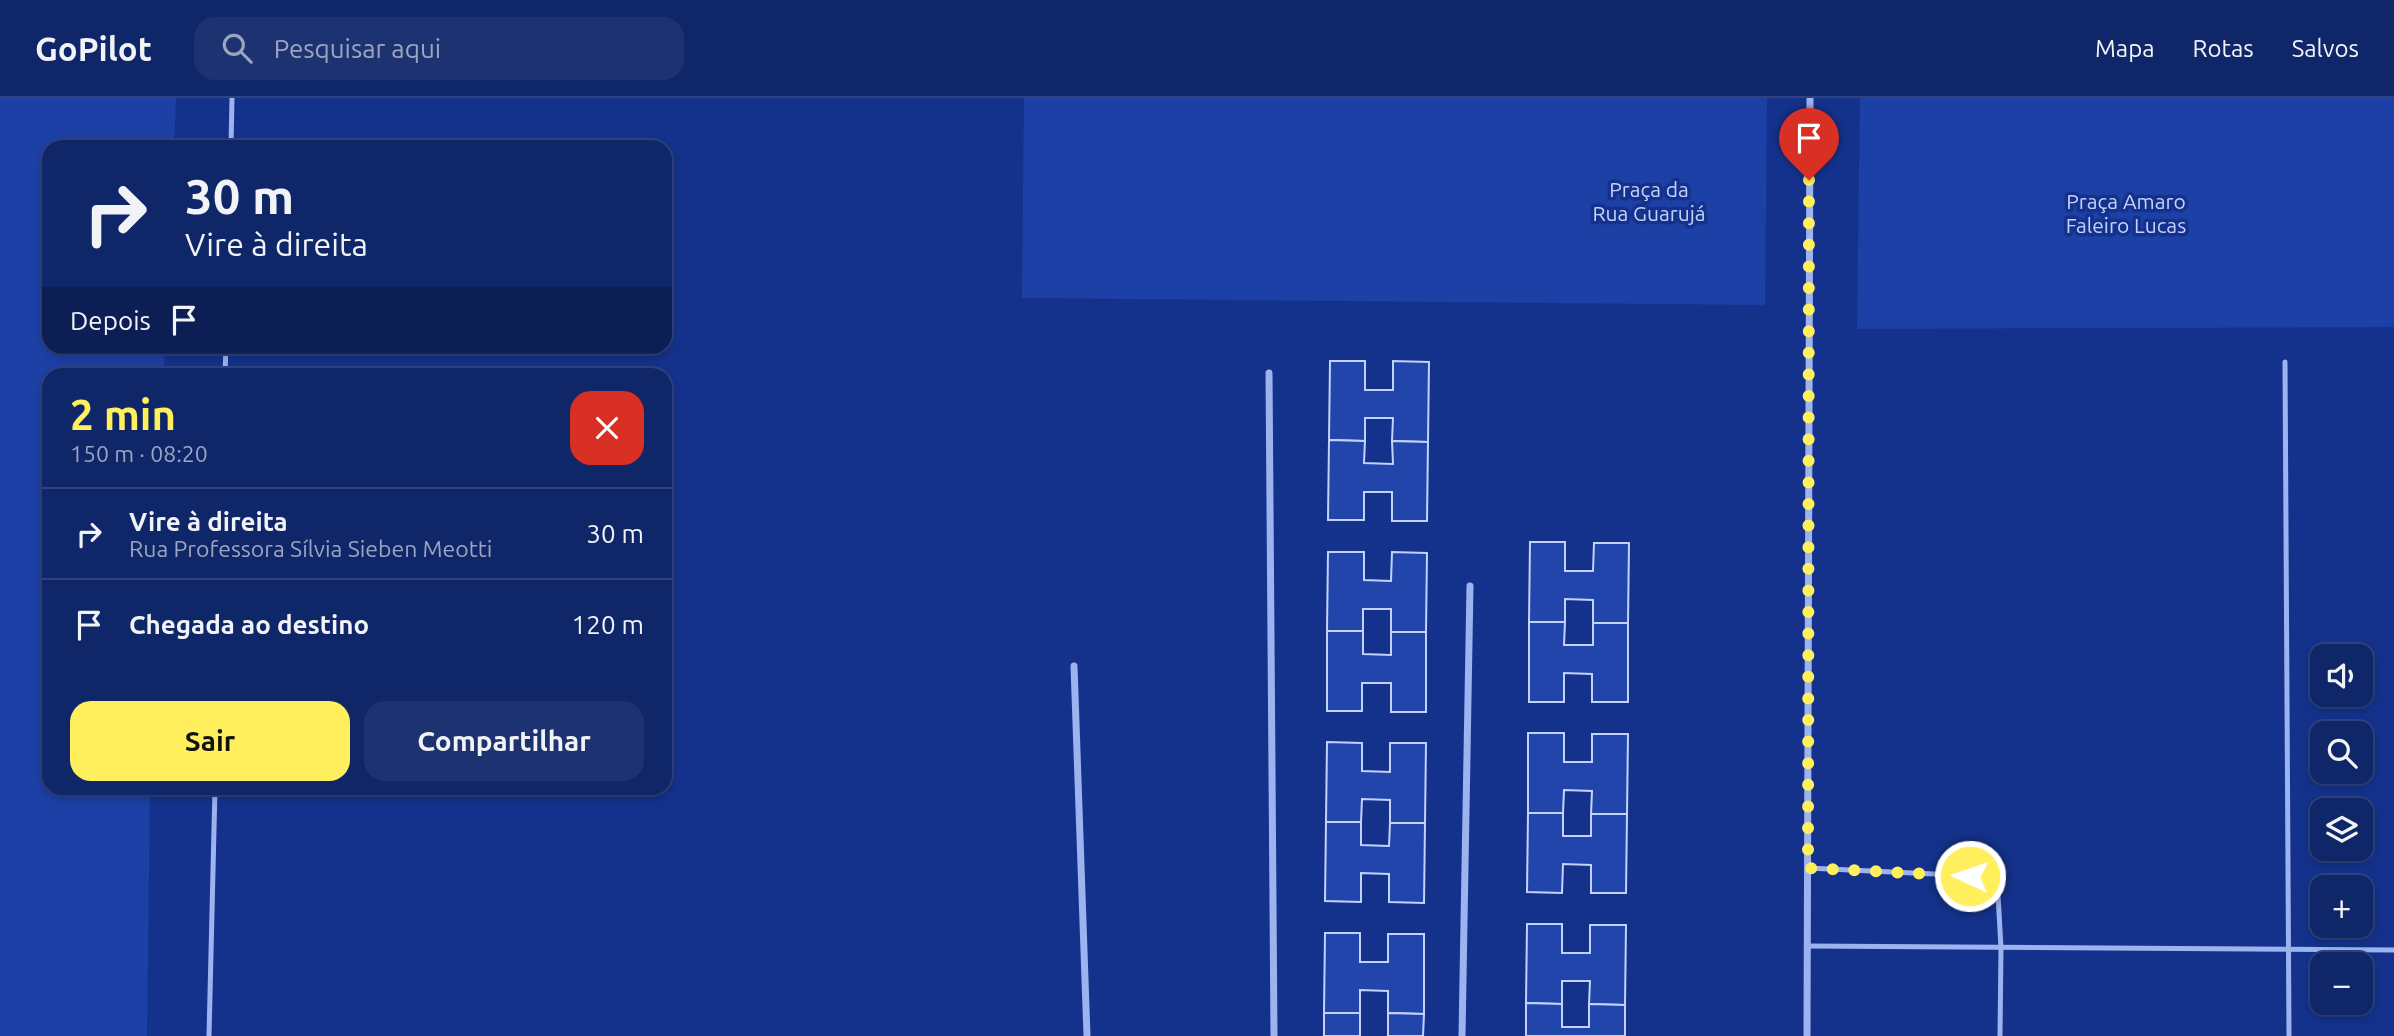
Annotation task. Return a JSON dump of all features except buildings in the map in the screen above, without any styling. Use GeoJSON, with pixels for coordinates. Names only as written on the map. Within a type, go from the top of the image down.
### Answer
{"type":"FeatureCollection","features":[{"type":"Feature","properties":{"kind":"street"},"geometry":{"type":"LineString","coordinates":[[1807,1036],[1810,98]]}},
{"type":"Feature","properties":{"kind":"street"},"geometry":{"type":"LineString","coordinates":[[1269,373],[1274,1036]]}},
{"type":"Feature","properties":{"kind":"street"},"geometry":{"type":"LineString","coordinates":[[1462,1036],[1470,586]]}},
{"type":"Feature","properties":{"kind":"street"},"geometry":{"type":"LineString","coordinates":[[1074,666],[1087,1036]]}},
{"type":"Feature","properties":{"kind":"lane"},"geometry":{"type":"LineString","coordinates":[[231,140],[232,98]]}},
{"type":"Feature","properties":{"kind":"lane"},"geometry":{"type":"LineString","coordinates":[[2285,362],[2289,1036]]}},
{"type":"Feature","properties":{"kind":"lane"},"geometry":{"type":"LineString","coordinates":[[209,1036],[215,795]]}},
{"type":"Feature","properties":{"kind":"lane"},"geometry":{"type":"LineString","coordinates":[[1808,868],[1997,877],[2001,948],[2000,1036]]}},
{"type":"Feature","properties":{"kind":"lane"},"geometry":{"type":"LineString","coordinates":[[1808,946],[2394,950]]}},
{"type":"Feature","properties":{"kind":"green space"},"geometry":{"type":"Polygon","coordinates":[[[0,98],[176,98],[174,140],[42,140],[42,354],[165,354],[164,368],[42,368],[42,795],[150,795],[147,1036],[0,1036],[0,98]]]}},
{"type":"Feature","properties":{"kind":"green space","name":"Praça da Rua Guarujá"},"geometry":{"type":"Polygon","coordinates":[[[1024,98],[1767,98],[1765,305],[1022,298],[1024,98]]]}},
{"type":"Feature","properties":{"kind":"green space","name":"Praça Amaro Faleiro Lucas"},"geometry":{"type":"Polygon","coordinates":[[[1860,98],[2394,98],[2394,327],[1857,329],[1860,98]]]}},
{"type":"Feature","properties":{"kind":"route"},"geometry":{"type":"LineString","coordinates":[[1809,180],[1808,868],[1970,876]]}}]}
